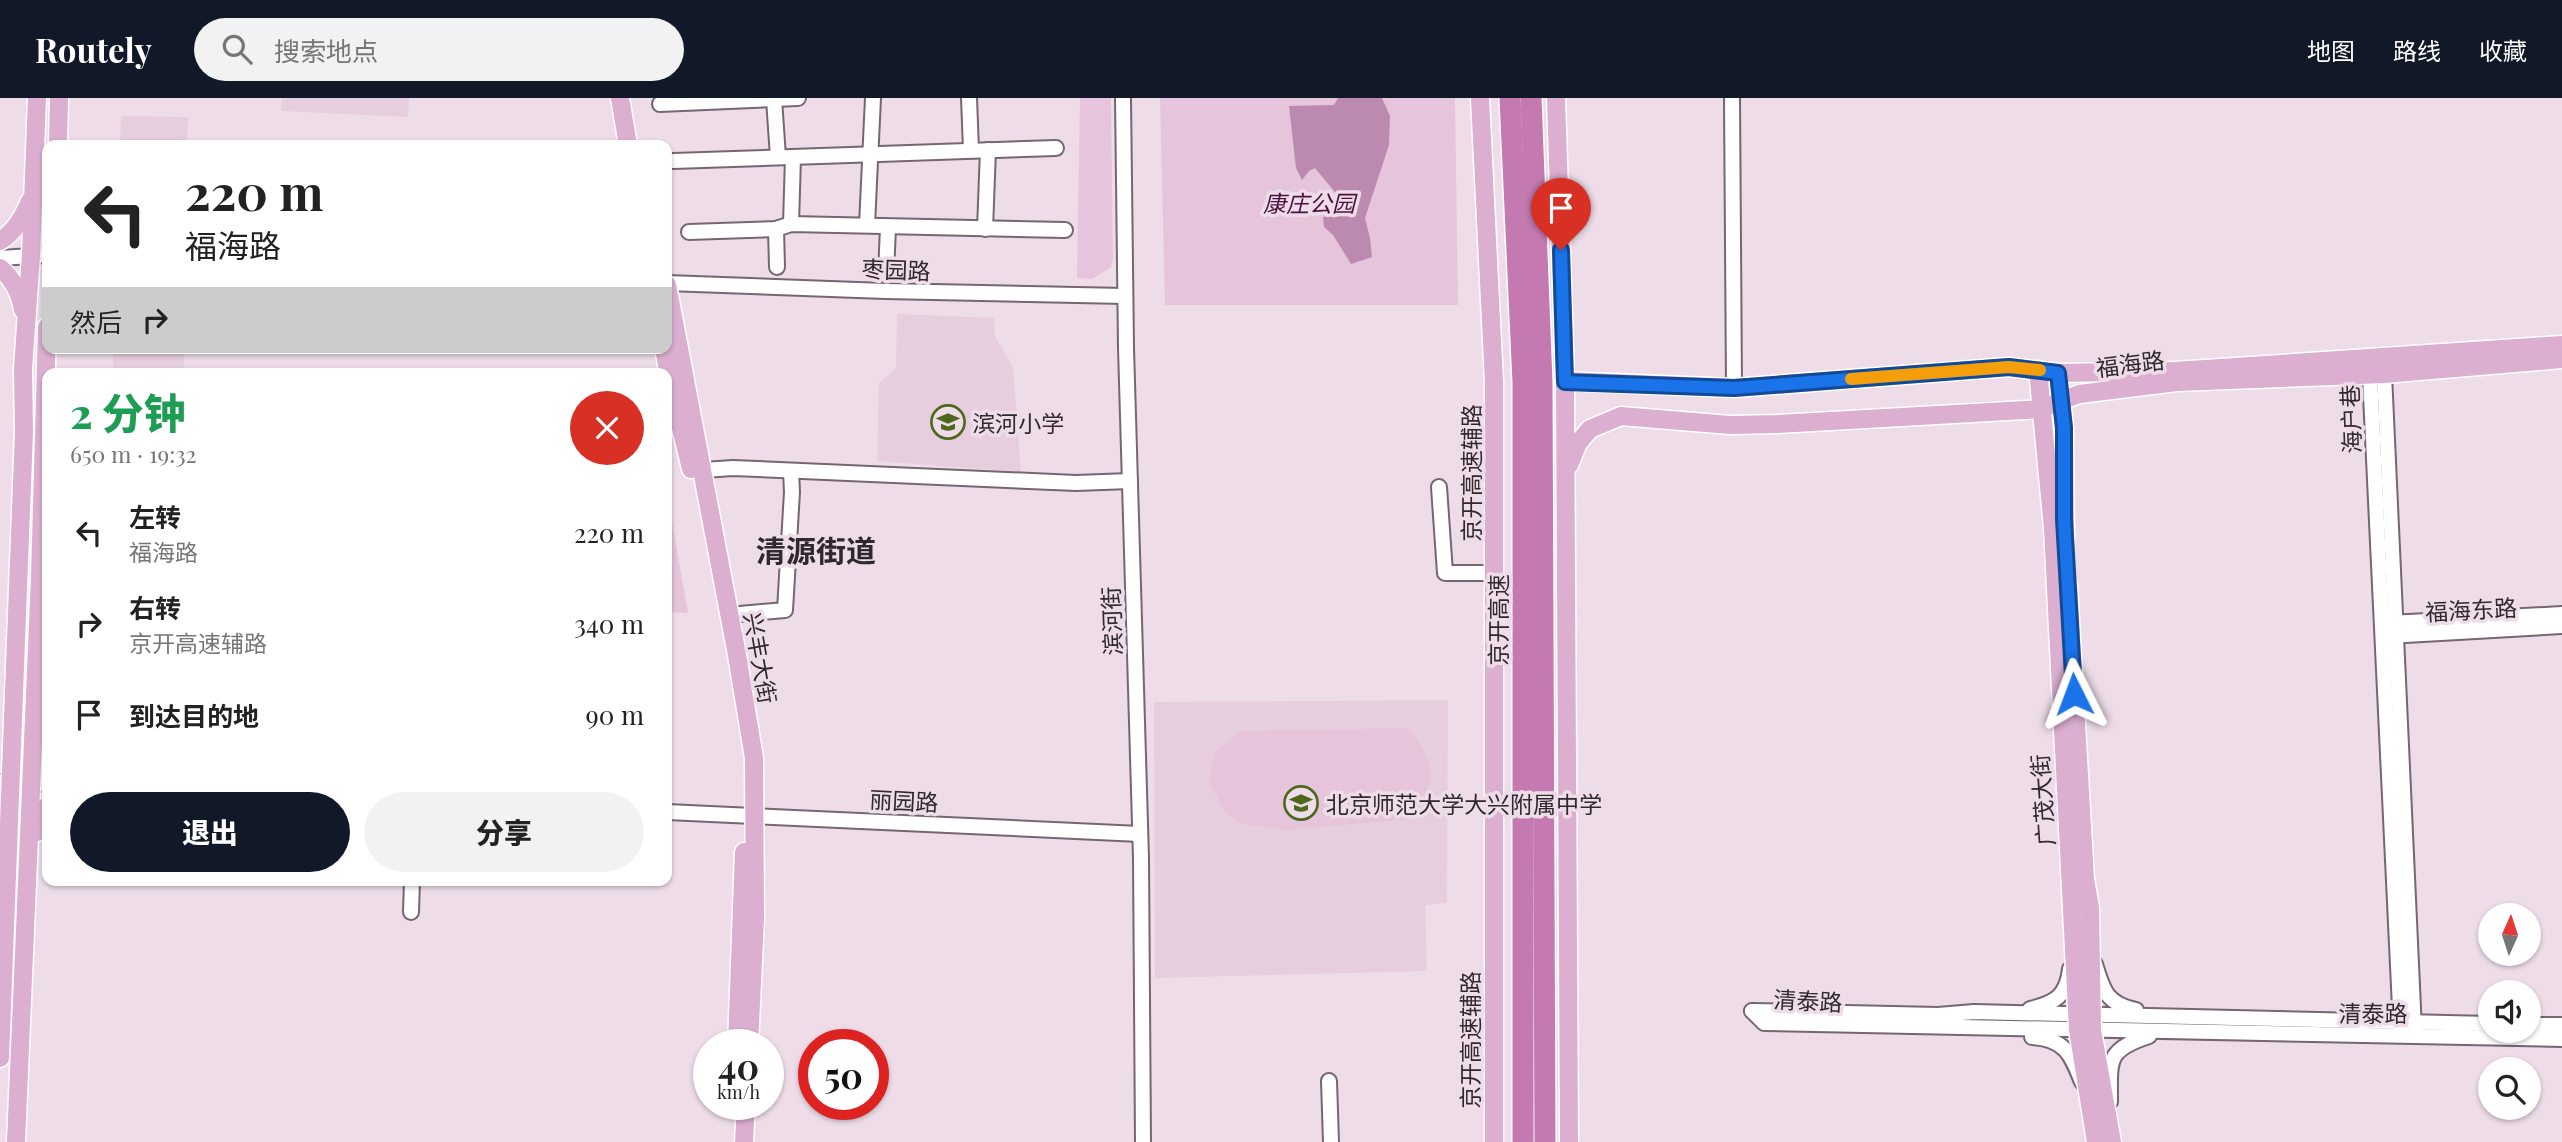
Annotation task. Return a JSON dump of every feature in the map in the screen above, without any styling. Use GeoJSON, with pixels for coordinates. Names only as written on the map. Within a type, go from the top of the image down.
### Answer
{"type":"FeatureCollection","features":[{"type":"Feature","properties":{"kind":"highway","name":"京开高速"},"geometry":{"type":"LineString","coordinates":[[1510,98],[1523,383],[1523,1142]]}},
{"type":"Feature","properties":{"kind":"highway","name":"京开高速"},"geometry":{"type":"LineString","coordinates":[[1531,98],[1542,383],[1545,1142]]}},
{"type":"Feature","properties":{"kind":"main road"},"geometry":{"type":"LineString","coordinates":[[25,324],[39,255],[33,195],[37,98]]}},
{"type":"Feature","properties":{"kind":"main road"},"geometry":{"type":"LineString","coordinates":[[58,140],[59,98]]}},
{"type":"Feature","properties":{"kind":"main road"},"geometry":{"type":"LineString","coordinates":[[620,98],[627,140]]}},
{"type":"Feature","properties":{"kind":"main road"},"geometry":{"type":"LineString","coordinates":[[630,98],[636,140]]}},
{"type":"Feature","properties":{"kind":"main road","name":"京开高速辅路"},"geometry":{"type":"LineString","coordinates":[[1480,98],[1494,382],[1494,1142]]}},
{"type":"Feature","properties":{"kind":"main road"},"geometry":{"type":"LineString","coordinates":[[1556,98],[1565,382],[1569,1142]]}},
{"type":"Feature","properties":{"kind":"main road"},"geometry":{"type":"LineString","coordinates":[[0,241],[19,222],[33,195]]}},
{"type":"Feature","properties":{"kind":"main road"},"geometry":{"type":"LineString","coordinates":[[0,268],[16,288],[25,324],[24,432],[14,687],[5,782],[8,851],[0,1058]]}},
{"type":"Feature","properties":{"kind":"main road","name":"兴丰大街"},"geometry":{"type":"LineString","coordinates":[[672,310],[754,758],[738,1029]]}},
{"type":"Feature","properties":{"kind":"main road","name":"福海路"},"geometry":{"type":"LineString","coordinates":[[1565,382],[1734,388],[2009,367],[2058,373],[2175,371],[2562,345]]}},
{"type":"Feature","properties":{"kind":"main road","name":"福海路"},"geometry":{"type":"LineString","coordinates":[[1566,471],[1578,443],[1590,429],[1621,416],[1730,425],[1777,425],[2041,409],[2079,394],[2177,382],[2377,374],[2562,359]]}},
{"type":"Feature","properties":{"kind":"main road","name":"广茂大街"},"geometry":{"type":"LineString","coordinates":[[2038,370],[2053,528],[2074,933],[2085,1023],[2106,1140]]}},
{"type":"Feature","properties":{"kind":"main road","name":"广茂大街"},"geometry":{"type":"LineString","coordinates":[[2058,373],[2090,948],[2085,1023],[2088,1096],[2106,1140]]}},
{"type":"Feature","properties":{"kind":"main road","name":"兴丰大街"},"geometry":{"type":"LineString","coordinates":[[672,390],[691,467],[741,744],[750,816],[755,918],[750,1029]]}},
{"type":"Feature","properties":{"kind":"main road"},"geometry":{"type":"LineString","coordinates":[[16,1142],[29,862],[40,784],[34,715],[42,610]]}},
{"type":"Feature","properties":{"kind":"main road"},"geometry":{"type":"LineString","coordinates":[[0,745],[4,705],[14,687]]}},
{"type":"Feature","properties":{"kind":"main road"},"geometry":{"type":"LineString","coordinates":[[34,715],[42,737]]}},
{"type":"Feature","properties":{"kind":"main road"},"geometry":{"type":"LineString","coordinates":[[29,862],[42,816]]}},
{"type":"Feature","properties":{"kind":"main road"},"geometry":{"type":"LineString","coordinates":[[0,826],[8,851]]}},
{"type":"Feature","properties":{"kind":"main road"},"geometry":{"type":"LineString","coordinates":[[733,1142],[734,1120]]}},
{"type":"Feature","properties":{"kind":"main road"},"geometry":{"type":"LineString","coordinates":[[744,1142],[745,1120]]}},
{"type":"Feature","properties":{"kind":"street"},"geometry":{"type":"LineString","coordinates":[[660,104],[798,98]]}},
{"type":"Feature","properties":{"kind":"street"},"geometry":{"type":"LineString","coordinates":[[867,225],[873,98]]}},
{"type":"Feature","properties":{"kind":"street"},"geometry":{"type":"LineString","coordinates":[[969,98],[971,150]]}},
{"type":"Feature","properties":{"kind":"street","name":"滨河街"},"geometry":{"type":"LineString","coordinates":[[1122,98],[1130,481],[1133,834],[1143,1142]]}},
{"type":"Feature","properties":{"kind":"street"},"geometry":{"type":"LineString","coordinates":[[1732,98],[1734,388]]}},
{"type":"Feature","properties":{"kind":"street"},"geometry":{"type":"LineString","coordinates":[[774,99],[785,157],[791,224]]}},
{"type":"Feature","properties":{"kind":"street"},"geometry":{"type":"LineString","coordinates":[[673,161],[1056,148]]}},
{"type":"Feature","properties":{"kind":"street"},"geometry":{"type":"LineString","coordinates":[[985,229],[988,150]]}},
{"type":"Feature","properties":{"kind":"street"},"geometry":{"type":"LineString","coordinates":[[689,232],[776,229],[791,224],[1065,230]]}},
{"type":"Feature","properties":{"kind":"street"},"geometry":{"type":"LineString","coordinates":[[886,275],[888,227]]}},
{"type":"Feature","properties":{"kind":"street"},"geometry":{"type":"LineString","coordinates":[[776,229],[777,267]]}},
{"type":"Feature","properties":{"kind":"street"},"geometry":{"type":"LineString","coordinates":[[0,258],[39,255]]}},
{"type":"Feature","properties":{"kind":"street","name":"枣园路"},"geometry":{"type":"LineString","coordinates":[[672,284],[1125,296]]}},
{"type":"Feature","properties":{"kind":"street","name":"海户巷"},"geometry":{"type":"LineString","coordinates":[[2377,356],[2389,629],[2412,1005],[2408,1028]]}},
{"type":"Feature","properties":{"kind":"street"},"geometry":{"type":"LineString","coordinates":[[703,470],[733,468],[858,472],[1076,483],[1130,481]]}},
{"type":"Feature","properties":{"kind":"street"},"geometry":{"type":"LineString","coordinates":[[729,615],[785,610],[791,471]]}},
{"type":"Feature","properties":{"kind":"street"},"geometry":{"type":"LineString","coordinates":[[1439,487],[1445,573],[1494,573]]}},
{"type":"Feature","properties":{"kind":"street","name":"福海东路"},"geometry":{"type":"LineString","coordinates":[[2389,629],[2562,614]]}},
{"type":"Feature","properties":{"kind":"street","name":"福海东路"},"geometry":{"type":"LineString","coordinates":[[2389,629],[2562,626]]}},
{"type":"Feature","properties":{"kind":"street"},"geometry":{"type":"LineString","coordinates":[[5,782],[40,784]]}},
{"type":"Feature","properties":{"kind":"street","name":"丽园路"},"geometry":{"type":"LineString","coordinates":[[672,812],[1133,834]]}},
{"type":"Feature","properties":{"kind":"street"},"geometry":{"type":"LineString","coordinates":[[411,912],[412,886]]}},
{"type":"Feature","properties":{"kind":"street"},"geometry":{"type":"LineString","coordinates":[[2009,1013],[2044,1006],[2061,996],[2069,984],[2074,933]]}},
{"type":"Feature","properties":{"kind":"street"},"geometry":{"type":"LineString","coordinates":[[2090,948],[2102,986],[2111,1000],[2120,1007],[2175,1018]]}},
{"type":"Feature","properties":{"kind":"street","name":"清泰路"},"geometry":{"type":"LineString","coordinates":[[2478,1025],[2408,1028],[2161,1032],[2085,1023],[2009,1013],[1938,1015],[1752,1011],[1764,1023],[1986,1028],[2085,1023],[2175,1018],[2408,1028],[2562,1038]]}},
{"type":"Feature","properties":{"kind":"street"},"geometry":{"type":"LineString","coordinates":[[2541,1025],[2562,1025]]}},
{"type":"Feature","properties":{"kind":"street"},"geometry":{"type":"LineString","coordinates":[[1986,1028],[2056,1041],[2070,1055],[2088,1096]]}},
{"type":"Feature","properties":{"kind":"street"},"geometry":{"type":"LineString","coordinates":[[2106,1140],[2111,1067],[2115,1054],[2126,1044],[2161,1032]]}},
{"type":"Feature","properties":{"kind":"street"},"geometry":{"type":"LineString","coordinates":[[1329,1081],[1331,1142]]}},
{"type":"Feature","properties":{"kind":"shaded area"},"geometry":{"type":"Polygon","coordinates":[[[282,98],[409,98],[408,117],[281,111],[282,98]]]}},
{"type":"Feature","properties":{"kind":"shaded area"},"geometry":{"type":"Polygon","coordinates":[[[1338,98],[1382,98],[1390,116],[1389,145],[1365,218],[1372,257],[1351,264],[1333,235],[1324,227],[1323,217],[1336,214],[1339,197],[1315,168],[1302,180],[1296,168],[1289,106],[1334,105],[1338,98]]]}},
{"type":"Feature","properties":{"kind":"shaded area"},"geometry":{"type":"Polygon","coordinates":[[[121,116],[188,117],[187,140],[120,140],[121,116]]]}},
{"type":"Feature","properties":{"kind":"shaded area","name":"滨河小学"},"geometry":{"type":"Polygon","coordinates":[[[897,314],[994,318],[995,336],[1013,367],[1021,472],[877,461],[879,383],[896,368],[897,314]]]}},
{"type":"Feature","properties":{"kind":"shaded area"},"geometry":{"type":"Polygon","coordinates":[[[113,354],[184,354],[184,368],[113,368],[113,354]]]}},
{"type":"Feature","properties":{"kind":"shaded area","name":"北京师范大学大兴附属中学"},"geometry":{"type":"Polygon","coordinates":[[[1448,700],[1447,903],[1425,905],[1427,971],[1155,978],[1154,702],[1448,700]]]}},
{"type":"Feature","properties":{"kind":"green space"},"geometry":{"type":"Polygon","coordinates":[[[1080,98],[1111,98],[1113,259],[1111,267],[1092,279],[1077,278],[1080,98]]]}},
{"type":"Feature","properties":{"kind":"green space","name":"康庄公园"},"geometry":{"type":"Polygon","coordinates":[[[1160,98],[1455,98],[1458,305],[1165,305],[1160,98]]]}},
{"type":"Feature","properties":{"kind":"green space"},"geometry":{"type":"Polygon","coordinates":[[[672,522],[688,613],[672,612],[672,522]]]}},
{"type":"Feature","properties":{"kind":"green space"},"geometry":{"type":"Polygon","coordinates":[[[1408,728],[1425,753],[1431,773],[1426,793],[1410,819],[1287,830],[1243,824],[1225,812],[1209,781],[1215,751],[1241,731],[1408,728]]]}},
{"type":"Feature","properties":{"kind":"slow traffic"},"geometry":{"type":"LineString","coordinates":[[1851,379],[2009,367],[2040,370]]}},
{"type":"Feature","properties":{"kind":"place","name":"滨河小学"},"geometry":{"type":"Point","coordinates":[948,422]}},
{"type":"Feature","properties":{"kind":"place","name":"北京师范大学大兴附属中学"},"geometry":{"type":"Point","coordinates":[1301,803]}},
{"type":"Feature","properties":{"kind":"district","name":"清源街道"},"geometry":{"type":"Point","coordinates":[816,550]}},
{"type":"Feature","properties":{"kind":"route"},"geometry":{"type":"LineString","coordinates":[[1561,250],[1565,382],[1734,388],[2009,367],[2058,373],[2064,428],[2064,519],[2074,694]]}}]}
